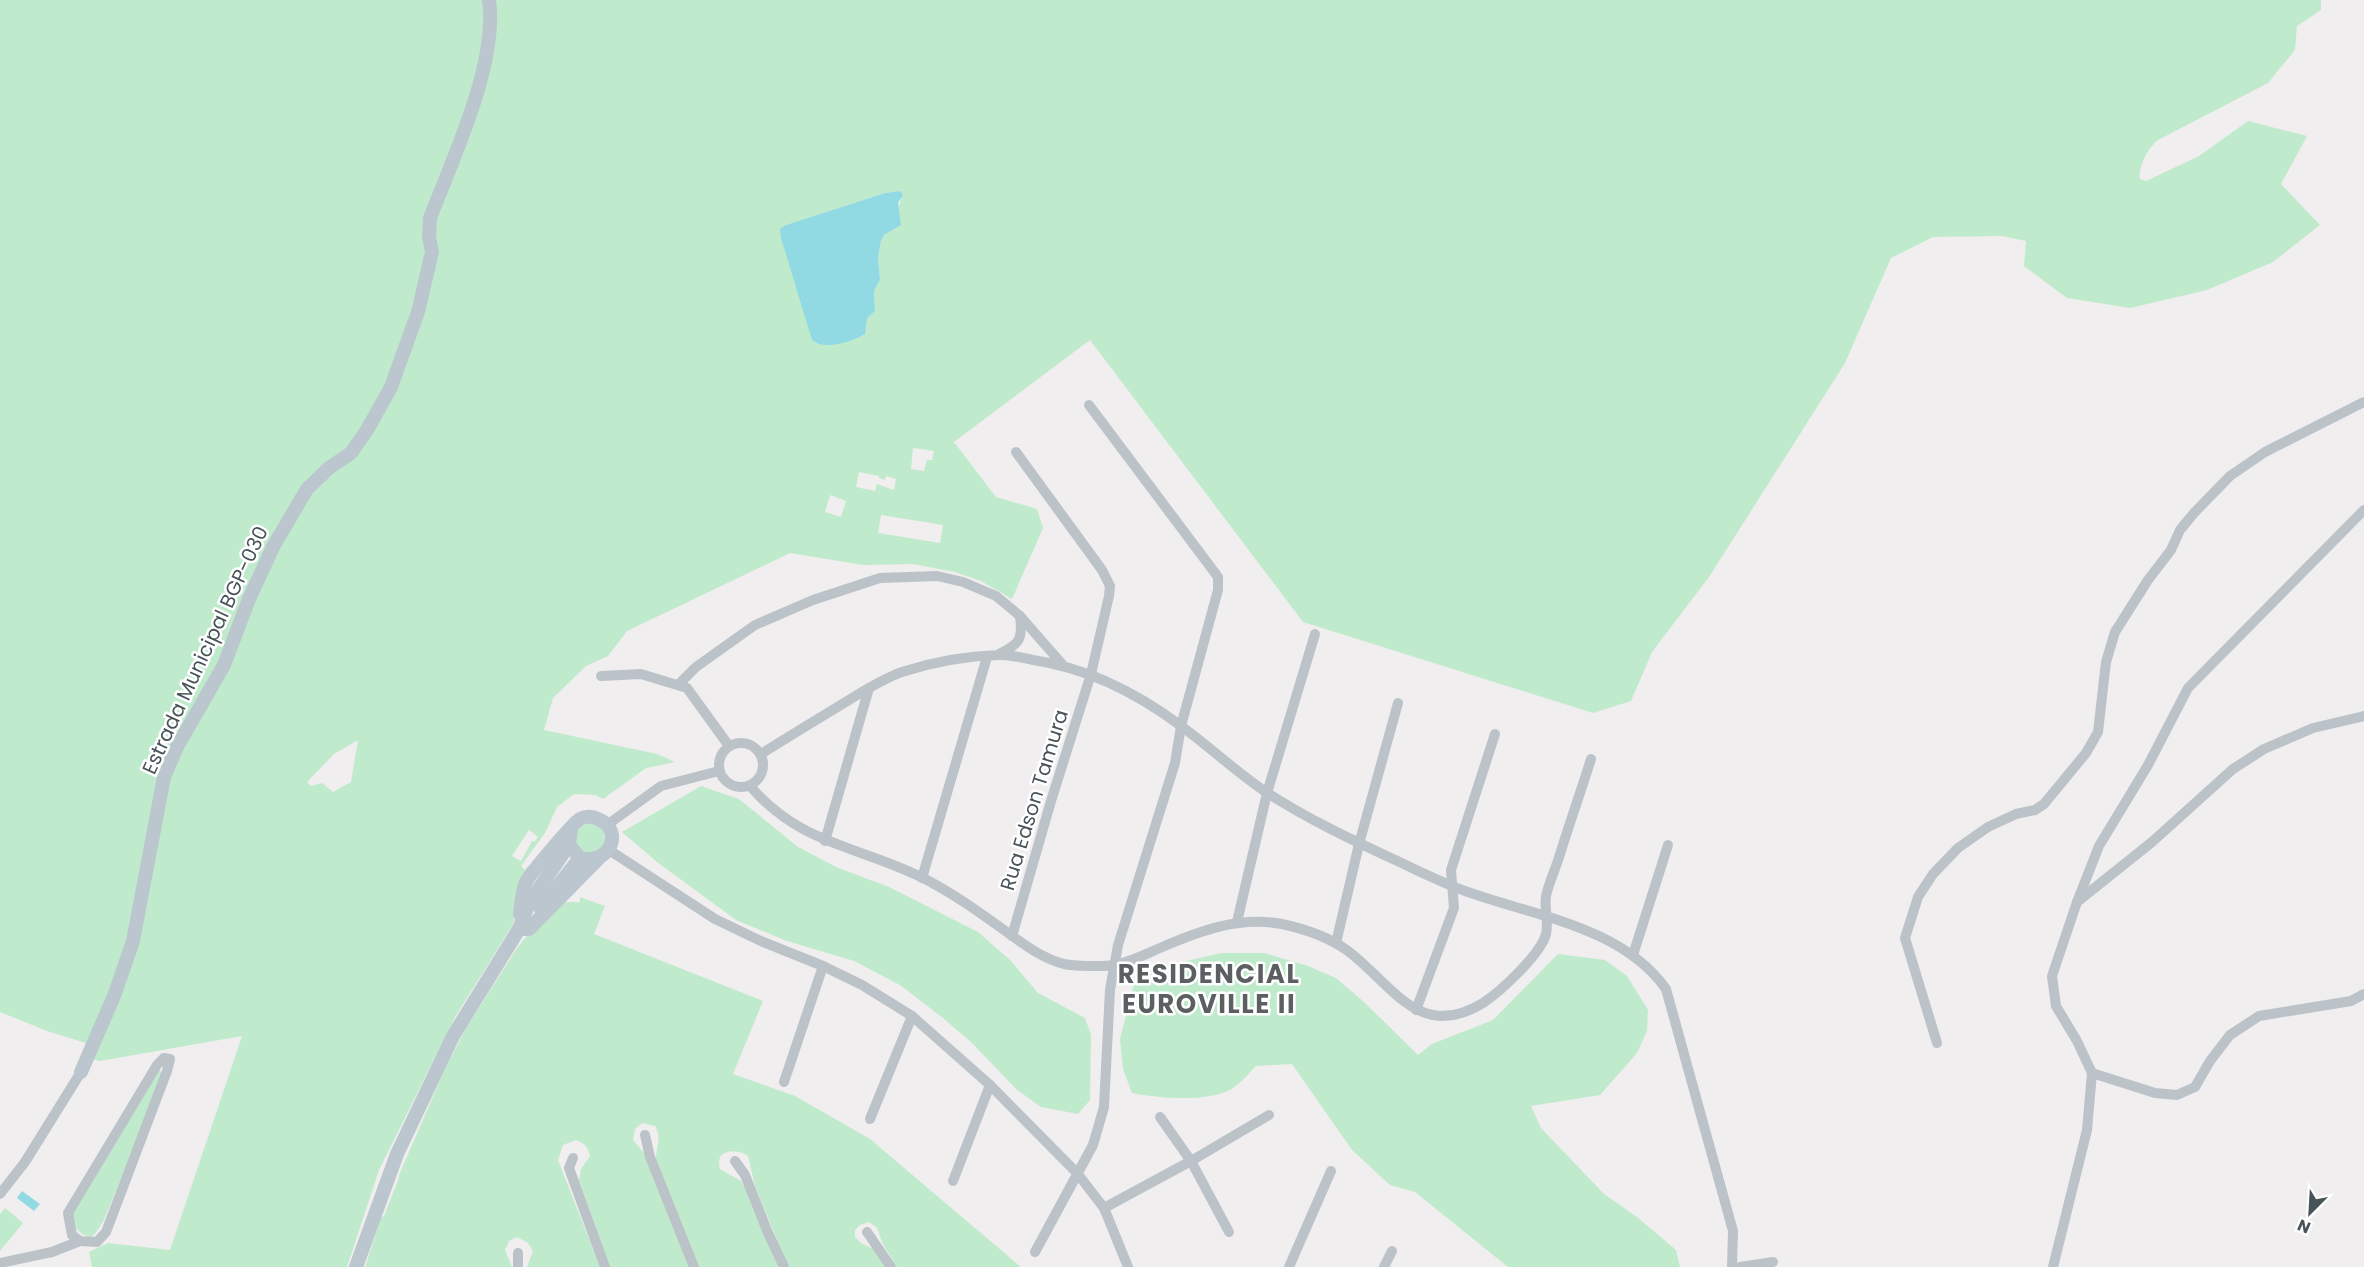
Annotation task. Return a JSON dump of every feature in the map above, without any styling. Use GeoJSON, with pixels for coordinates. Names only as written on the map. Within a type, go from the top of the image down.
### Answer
{"type":"FeatureCollection","features":[{"type":"Feature","properties":{"kind":"street","name":"Estrada Municipal BGP-030"},"geometry":{"type":"LineString","coordinates":[[81,1072],[114,996],[133,941],[164,777],[177,747],[224,665],[249,599],[273,547],[307,489],[329,468],[351,453],[391,387],[418,312],[432,252],[429,237],[430,218],[476,99],[491,26],[489,0]]}},
{"type":"Feature","properties":{"kind":"street"},"geometry":{"type":"LineString","coordinates":[[1938,1043],[1905,938],[1918,897],[1933,874],[1958,848],[1988,827],[2016,814],[2035,810],[2044,804],[2086,753],[2098,732],[2106,662],[2115,632],[2148,580],[2171,550],[2180,530],[2194,513],[2230,476],[2265,452],[2364,402]]}},
{"type":"Feature","properties":{"kind":"street"},"geometry":{"type":"LineString","coordinates":[[1035,1252],[1093,1145],[1104,1107],[1113,965],[1175,763],[1181,726],[1218,590],[1218,577],[1089,405]]}},
{"type":"Feature","properties":{"kind":"street","name":"Rua Edson Tamura"},"geometry":{"type":"LineString","coordinates":[[1012,936],[1091,674],[1110,596],[1110,585],[1102,570],[1016,452]]}},
{"type":"Feature","properties":{"kind":"street"},"geometry":{"type":"LineString","coordinates":[[2053,1267],[2087,1130],[2092,1073],[2077,1041],[2056,1006],[2052,976],[2099,846],[2148,765],[2188,688],[2364,510]]}},
{"type":"Feature","properties":{"kind":"street"},"geometry":{"type":"LineString","coordinates":[[678,685],[696,667],[755,625],[813,600],[880,578],[937,576],[963,582],[996,596],[1020,616],[1062,664]]}},
{"type":"Feature","properties":{"kind":"street"},"geometry":{"type":"LineString","coordinates":[[761,754],[869,688],[901,673],[951,660],[987,657],[1016,646],[1022,632],[1020,616]]}},
{"type":"Feature","properties":{"kind":"street"},"geometry":{"type":"LineString","coordinates":[[1237,922],[1268,793],[1315,634]]}},
{"type":"Feature","properties":{"kind":"street"},"geometry":{"type":"LineString","coordinates":[[999,654],[1062,664],[1108,681],[1141,699],[1181,726],[1227,764],[1268,793],[1359,844],[1454,887],[1582,928],[1633,955],[1653,972],[1666,989],[1733,1231],[1732,1267]]}},
{"type":"Feature","properties":{"kind":"street"},"geometry":{"type":"LineString","coordinates":[[922,878],[987,657]]}},
{"type":"Feature","properties":{"kind":"street"},"geometry":{"type":"LineString","coordinates":[[601,676],[641,674],[687,688],[729,746]]}},
{"type":"Feature","properties":{"kind":"street"},"geometry":{"type":"LineString","coordinates":[[825,841],[869,688]]}},
{"type":"Feature","properties":{"kind":"street"},"geometry":{"type":"LineString","coordinates":[[1335,943],[1359,844],[1398,703]]}},
{"type":"Feature","properties":{"kind":"street"},"geometry":{"type":"LineString","coordinates":[[2077,902],[2152,842],[2241,764],[2264,749],[2313,728],[2364,716]]}},
{"type":"Feature","properties":{"kind":"street"},"geometry":{"type":"LineString","coordinates":[[1416,1011],[1454,908],[1451,870],[1495,734]]}},
{"type":"Feature","properties":{"kind":"street"},"geometry":{"type":"LineString","coordinates":[[743,743],[750,745],[761,754],[763,768],[761,776],[750,786],[735,787],[728,783],[719,771],[719,759],[729,746],[743,743]]}},
{"type":"Feature","properties":{"kind":"street"},"geometry":{"type":"LineString","coordinates":[[750,786],[763,801],[788,822],[825,841],[922,878],[1028,948],[1064,964],[1113,965],[1182,939],[1237,922],[1259,920],[1303,929],[1335,943],[1416,1011],[1434,1015],[1457,1014],[1482,1003],[1510,982],[1539,947],[1546,935],[1546,898],[1591,759]]}},
{"type":"Feature","properties":{"kind":"street"},"geometry":{"type":"LineString","coordinates":[[607,825],[661,786],[719,771]]}},
{"type":"Feature","properties":{"kind":"street"},"geometry":{"type":"LineString","coordinates":[[588,817],[602,820],[612,837],[604,854],[529,928],[519,928],[528,906],[525,885],[530,874],[575,822],[588,817]]}},
{"type":"Feature","properties":{"kind":"street"},"geometry":{"type":"LineString","coordinates":[[356,1267],[397,1154],[442,1058],[465,1014],[519,928],[528,906],[572,851],[571,828]]}},
{"type":"Feature","properties":{"kind":"street"},"geometry":{"type":"LineString","coordinates":[[1633,955],[1668,844]]}},
{"type":"Feature","properties":{"kind":"street"},"geometry":{"type":"LineString","coordinates":[[550,853],[572,851],[588,860],[604,854]]}},
{"type":"Feature","properties":{"kind":"street"},"geometry":{"type":"LineString","coordinates":[[604,854],[715,919],[763,942],[823,966],[912,1016],[990,1085],[1077,1173],[1104,1208],[1128,1267]]}},
{"type":"Feature","properties":{"kind":"street"},"geometry":{"type":"LineString","coordinates":[[784,1082],[823,966]]}},
{"type":"Feature","properties":{"kind":"street"},"geometry":{"type":"LineString","coordinates":[[2092,1073],[2155,1093],[2177,1095],[2195,1087],[2210,1061],[2230,1035],[2259,1016],[2351,1001],[2364,994]]}},
{"type":"Feature","properties":{"kind":"street"},"geometry":{"type":"LineString","coordinates":[[870,1119],[912,1016]]}},
{"type":"Feature","properties":{"kind":"street"},"geometry":{"type":"LineString","coordinates":[[0,1263],[52,1252],[80,1241],[97,1242],[106,1232],[167,1071],[170,1059],[168,1058],[164,1058],[157,1065],[68,1213],[72,1235],[80,1241]]}},
{"type":"Feature","properties":{"kind":"street"},"geometry":{"type":"LineString","coordinates":[[0,1194],[25,1162],[81,1072]]}},
{"type":"Feature","properties":{"kind":"street"},"geometry":{"type":"LineString","coordinates":[[953,1182],[990,1085]]}},
{"type":"Feature","properties":{"kind":"street"},"geometry":{"type":"LineString","coordinates":[[1104,1208],[1269,1115]]}},
{"type":"Feature","properties":{"kind":"street"},"geometry":{"type":"LineString","coordinates":[[1160,1117],[1191,1161],[1229,1232]]}},
{"type":"Feature","properties":{"kind":"street"},"geometry":{"type":"LineString","coordinates":[[645,1135],[651,1157],[694,1267]]}},
{"type":"Feature","properties":{"kind":"street"},"geometry":{"type":"LineString","coordinates":[[573,1158],[569,1168],[605,1267]]}},
{"type":"Feature","properties":{"kind":"street"},"geometry":{"type":"LineString","coordinates":[[735,1161],[746,1174],[768,1233],[784,1267]]}},
{"type":"Feature","properties":{"kind":"street"},"geometry":{"type":"LineString","coordinates":[[1289,1267],[1331,1171]]}},
{"type":"Feature","properties":{"kind":"street"},"geometry":{"type":"LineString","coordinates":[[867,1232],[891,1267]]}},
{"type":"Feature","properties":{"kind":"street"},"geometry":{"type":"LineString","coordinates":[[1384,1267],[1392,1251]]}},
{"type":"Feature","properties":{"kind":"street"},"geometry":{"type":"LineString","coordinates":[[518,1253],[518,1267]]}},
{"type":"Feature","properties":{"kind":"street"},"geometry":{"type":"LineString","coordinates":[[1740,1267],[1773,1262]]}},
{"type":"Feature","properties":{"kind":"green space"},"geometry":{"type":"Polygon","coordinates":[[[0,0],[2321,0],[2321,10],[2297,26],[2295,50],[2268,83],[2158,140],[2144,158],[2140,174],[2140,179],[2146,181],[2199,156],[2248,121],[2307,136],[2281,184],[2320,225],[2273,262],[2207,290],[2130,308],[2067,298],[2024,266],[2026,241],[2002,236],[1933,237],[1891,258],[1845,363],[1709,577],[1652,652],[1631,701],[1593,713],[1303,622],[1090,340],[954,442],[996,497],[1037,509],[1043,528],[1012,599],[981,581],[955,572],[913,564],[863,565],[790,553],[627,631],[608,656],[586,666],[553,698],[544,730],[657,754],[675,762],[646,768],[603,799],[595,795],[574,794],[557,807],[545,833],[521,866],[525,870],[528,866],[531,868],[512,926],[455,1017],[379,1170],[347,1267],[92,1267],[89,1252],[108,1243],[170,1250],[242,1036],[100,1061],[83,1057],[89,1044],[47,1031],[0,1012],[0,0]],[[900,191],[885,193],[786,225],[867,318],[875,311],[874,291],[880,280],[878,257],[881,241],[884,235],[901,224],[898,208],[901,200],[900,191]],[[913,448],[911,469],[924,471],[927,460],[932,460],[934,451],[913,448]],[[859,472],[856,487],[875,491],[877,484],[894,490],[896,479],[886,476],[885,480],[879,476],[859,472]],[[830,495],[825,512],[841,517],[846,501],[830,495]],[[881,515],[878,533],[940,543],[943,525],[881,515]],[[358,740],[334,754],[307,782],[311,786],[322,783],[333,792],[351,782],[358,740]],[[529,830],[512,856],[521,861],[532,841],[534,842],[538,837],[529,830]]]}},
{"type":"Feature","properties":{"kind":"green space"},"geometry":{"type":"Polygon","coordinates":[[[701,786],[739,799],[798,847],[836,867],[889,887],[978,932],[1010,960],[1038,993],[1085,1018],[1091,1035],[1090,1100],[1078,1114],[1041,1107],[1016,1089],[972,1043],[900,985],[854,961],[787,941],[736,920],[657,862],[622,832],[701,786]]]}},
{"type":"Feature","properties":{"kind":"green space"},"geometry":{"type":"Polygon","coordinates":[[[590,824],[601,828],[605,839],[601,850],[590,854],[579,850],[575,839],[579,828],[590,824]]]}},
{"type":"Feature","properties":{"kind":"green space"},"geometry":{"type":"Polygon","coordinates":[[[580,897],[605,906],[594,934],[763,1001],[733,1074],[795,1096],[870,1139],[1021,1267],[897,1267],[883,1244],[877,1228],[869,1222],[860,1225],[855,1230],[855,1237],[861,1243],[877,1251],[885,1267],[788,1267],[755,1186],[748,1156],[732,1151],[720,1157],[720,1169],[741,1181],[747,1189],[779,1267],[698,1267],[656,1162],[659,1139],[657,1130],[655,1126],[642,1123],[635,1129],[633,1140],[645,1154],[690,1267],[610,1267],[579,1180],[581,1169],[590,1156],[585,1145],[576,1140],[563,1145],[558,1160],[600,1267],[527,1267],[533,1251],[528,1243],[517,1237],[509,1241],[505,1250],[512,1267],[365,1267],[381,1218],[384,1216],[399,1175],[445,1069],[465,1030],[517,948],[530,932],[562,902],[580,902],[580,897]]]}},
{"type":"Feature","properties":{"kind":"green space"},"geometry":{"type":"Polygon","coordinates":[[[1222,953],[1264,953],[1308,966],[1336,978],[1418,1055],[1432,1044],[1493,1020],[1558,954],[1605,960],[1627,976],[1648,1010],[1647,1031],[1637,1053],[1600,1095],[1531,1106],[1541,1128],[1604,1194],[1637,1217],[1676,1250],[1680,1267],[1508,1267],[1415,1192],[1390,1185],[1352,1150],[1292,1064],[1256,1066],[1232,1089],[1209,1096],[1169,1098],[1132,1093],[1123,1069],[1120,1039],[1137,972],[1222,953]]]}},
{"type":"Feature","properties":{"kind":"green space"},"geometry":{"type":"Polygon","coordinates":[[[159,1071],[163,1074],[104,1220],[95,1234],[91,1237],[86,1236],[76,1228],[73,1211],[159,1071]]]}},
{"type":"Feature","properties":{"kind":"green space"},"geometry":{"type":"Polygon","coordinates":[[[5,1208],[23,1223],[0,1251],[0,1214],[5,1208]]]}},
{"type":"Feature","properties":{"kind":"water"},"geometry":{"type":"Polygon","coordinates":[[[900,191],[903,195],[898,203],[901,225],[884,235],[881,241],[878,257],[880,280],[874,291],[875,311],[867,318],[865,334],[838,344],[817,343],[812,340],[780,229],[786,225],[885,193],[900,191]]]}},
{"type":"Feature","properties":{"kind":"water"},"geometry":{"type":"Polygon","coordinates":[[[22,1191],[40,1204],[34,1211],[17,1198],[22,1191]]]}},
{"type":"Feature","properties":{"kind":"district","name":"RESIDENCIAL EUROVILLE II"},"geometry":{"type":"Point","coordinates":[1209,989]}}]}
